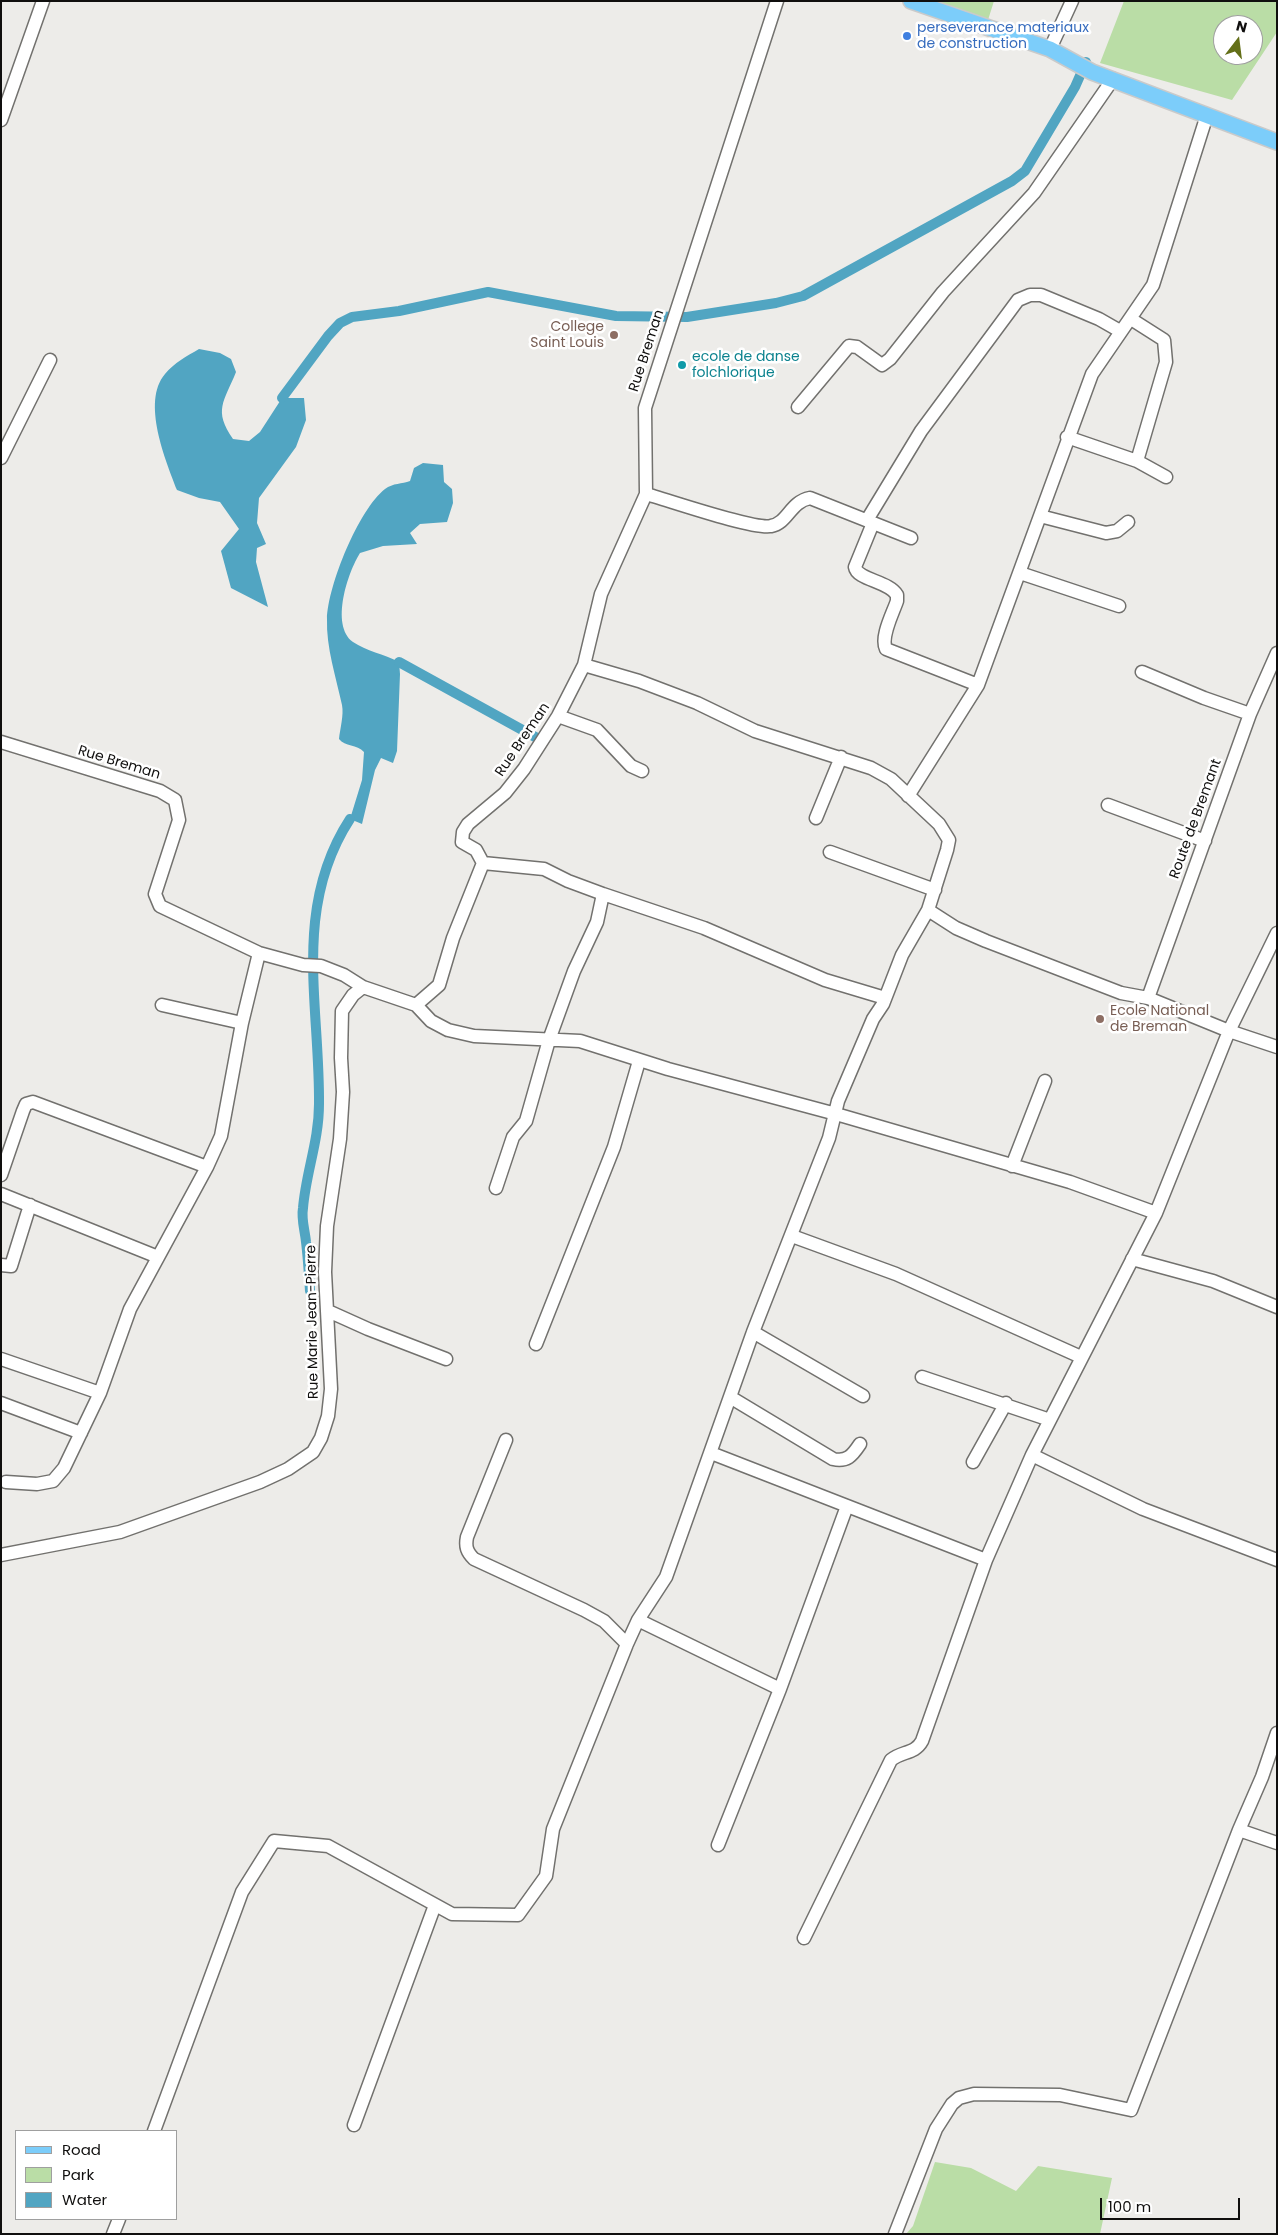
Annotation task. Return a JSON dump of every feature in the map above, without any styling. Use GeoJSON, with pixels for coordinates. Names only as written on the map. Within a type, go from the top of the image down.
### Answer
{"type":"FeatureCollection","features":[{"type":"Feature","properties":{"kind":"main road"},"geometry":{"type":"LineString","coordinates":[[911,1],[1050,49],[1092,72],[1277,142]]}},
{"type":"Feature","properties":{"kind":"street"},"geometry":{"type":"LineString","coordinates":[[1,120],[43,1]]}},
{"type":"Feature","properties":{"kind":"street","name":"Rue Breman"},"geometry":{"type":"LineString","coordinates":[[483,863],[476,850],[462,842],[463,832],[468,824],[505,793],[558,716],[584,665],[601,594],[646,494],[645,408],[777,1]]}},
{"type":"Feature","properties":{"kind":"street"},"geometry":{"type":"LineString","coordinates":[[1050,49],[1072,1]]}},
{"type":"Feature","properties":{"kind":"street"},"geometry":{"type":"LineString","coordinates":[[798,407],[849,346],[857,347],[882,365],[890,359],[943,292],[1034,193],[1113,79]]}},
{"type":"Feature","properties":{"kind":"street"},"geometry":{"type":"LineString","coordinates":[[908,796],[978,684],[1092,374],[1120,331],[1132,319],[1153,285],[1207,115]]}},
{"type":"Feature","properties":{"kind":"street"},"geometry":{"type":"LineString","coordinates":[[978,684],[886,649],[884,645],[897,594],[889,587],[855,571],[870,521],[921,431],[1018,300],[1030,295],[1041,294],[1092,315],[1120,331]]}},
{"type":"Feature","properties":{"kind":"street"},"geometry":{"type":"LineString","coordinates":[[1132,319],[1164,340],[1166,362],[1137,461]]}},
{"type":"Feature","properties":{"kind":"street"},"geometry":{"type":"LineString","coordinates":[[1,458],[6,434],[50,360]]}},
{"type":"Feature","properties":{"kind":"street"},"geometry":{"type":"LineString","coordinates":[[1068,437],[1137,461],[1166,477]]}},
{"type":"Feature","properties":{"kind":"street"},"geometry":{"type":"LineString","coordinates":[[646,494],[751,525],[771,526],[784,519],[800,500],[810,498],[911,538]]}},
{"type":"Feature","properties":{"kind":"street"},"geometry":{"type":"LineString","coordinates":[[1040,516],[1106,533],[1117,531],[1128,522]]}},
{"type":"Feature","properties":{"kind":"street"},"geometry":{"type":"LineString","coordinates":[[1020,573],[1119,606]]}},
{"type":"Feature","properties":{"kind":"street","name":"Route de Bremant"},"geometry":{"type":"LineString","coordinates":[[1148,998],[1250,714],[1277,652]]}},
{"type":"Feature","properties":{"kind":"street"},"geometry":{"type":"LineString","coordinates":[[154,2130],[242,1892],[274,1840],[328,1846],[452,1914],[518,1915],[541,1884],[546,1876],[554,1829],[627,1644],[638,1620],[666,1577],[754,1332],[792,1236],[836,1114],[838,1101],[873,1020],[885,998],[902,955],[928,910],[935,890],[948,840],[939,824],[891,779],[871,768],[755,731],[697,703],[639,680],[584,665]]}},
{"type":"Feature","properties":{"kind":"street"},"geometry":{"type":"LineString","coordinates":[[1142,672],[1204,698],[1250,714]]}},
{"type":"Feature","properties":{"kind":"street"},"geometry":{"type":"LineString","coordinates":[[558,716],[597,730],[631,766],[642,771]]}},
{"type":"Feature","properties":{"kind":"street","name":"Rue Breman"},"geometry":{"type":"LineString","coordinates":[[1,742],[160,791],[175,800],[179,820],[155,894],[160,906],[259,953],[303,965],[322,966],[344,975],[363,987],[416,1005]]}},
{"type":"Feature","properties":{"kind":"street"},"geometry":{"type":"LineString","coordinates":[[816,818],[841,758]]}},
{"type":"Feature","properties":{"kind":"street"},"geometry":{"type":"LineString","coordinates":[[1108,805],[1205,841]]}},
{"type":"Feature","properties":{"kind":"street"},"geometry":{"type":"LineString","coordinates":[[830,852],[935,890]]}},
{"type":"Feature","properties":{"kind":"street"},"geometry":{"type":"LineString","coordinates":[[885,998],[826,980],[704,928],[603,894],[544,869],[483,863],[453,938],[439,985],[416,1005],[431,1021],[448,1030],[474,1036],[580,1040],[639,1060],[836,1114],[1093,1189],[1156,1213]]}},
{"type":"Feature","properties":{"kind":"street"},"geometry":{"type":"LineString","coordinates":[[496,1188],[513,1137],[526,1121],[549,1040],[574,971],[597,922],[603,894]]}},
{"type":"Feature","properties":{"kind":"street"},"geometry":{"type":"LineString","coordinates":[[928,910],[956,928],[986,942],[1121,993],[1148,998],[1229,1031],[1277,1047]]}},
{"type":"Feature","properties":{"kind":"street"},"geometry":{"type":"LineString","coordinates":[[804,1938],[891,1760],[898,1754],[913,1751],[922,1741],[986,1560],[1032,1455],[1081,1356],[1156,1213],[1229,1031],[1277,933]]}},
{"type":"Feature","properties":{"kind":"street"},"geometry":{"type":"LineString","coordinates":[[6,1482],[37,1484],[53,1481],[64,1468],[81,1433],[100,1393],[130,1309],[207,1167],[221,1136],[242,1023],[259,953]]}},
{"type":"Feature","properties":{"kind":"street","name":"Rue Marie Jean-Pierre"},"geometry":{"type":"LineString","coordinates":[[1,1555],[120,1532],[260,1482],[303,1461],[313,1452],[321,1438],[328,1416],[331,1390],[325,1272],[327,1226],[340,1139],[343,1092],[341,1058],[342,1011],[353,995],[363,987]]}},
{"type":"Feature","properties":{"kind":"street"},"geometry":{"type":"LineString","coordinates":[[162,1005],[242,1023]]}},
{"type":"Feature","properties":{"kind":"street"},"geometry":{"type":"LineString","coordinates":[[536,1344],[614,1147],[639,1060]]}},
{"type":"Feature","properties":{"kind":"street"},"geometry":{"type":"LineString","coordinates":[[1012,1166],[1045,1081]]}},
{"type":"Feature","properties":{"kind":"street"},"geometry":{"type":"LineString","coordinates":[[1,1175],[23,1111],[26,1104],[32,1102],[207,1167]]}},
{"type":"Feature","properties":{"kind":"street"},"geometry":{"type":"LineString","coordinates":[[1,1194],[158,1257]]}},
{"type":"Feature","properties":{"kind":"street"},"geometry":{"type":"LineString","coordinates":[[1,1265],[11,1266],[30,1205]]}},
{"type":"Feature","properties":{"kind":"street"},"geometry":{"type":"LineString","coordinates":[[792,1236],[896,1274],[1081,1356]]}},
{"type":"Feature","properties":{"kind":"street"},"geometry":{"type":"LineString","coordinates":[[1132,1258],[1213,1281],[1277,1307]]}},
{"type":"Feature","properties":{"kind":"street"},"geometry":{"type":"LineString","coordinates":[[328,1311],[368,1329],[446,1359]]}},
{"type":"Feature","properties":{"kind":"street"},"geometry":{"type":"LineString","coordinates":[[754,1332],[863,1396]]}},
{"type":"Feature","properties":{"kind":"street"},"geometry":{"type":"LineString","coordinates":[[1,1359],[100,1393]]}},
{"type":"Feature","properties":{"kind":"street"},"geometry":{"type":"LineString","coordinates":[[922,1377],[1006,1403],[1050,1420]]}},
{"type":"Feature","properties":{"kind":"street"},"geometry":{"type":"LineString","coordinates":[[730,1398],[832,1459],[843,1461],[852,1456],[860,1444]]}},
{"type":"Feature","properties":{"kind":"street"},"geometry":{"type":"LineString","coordinates":[[1,1403],[81,1433]]}},
{"type":"Feature","properties":{"kind":"street"},"geometry":{"type":"LineString","coordinates":[[973,1462],[1006,1403]]}},
{"type":"Feature","properties":{"kind":"street"},"geometry":{"type":"LineString","coordinates":[[506,1440],[467,1537],[465,1544],[468,1553],[474,1559],[568,1602],[604,1621],[627,1644]]}},
{"type":"Feature","properties":{"kind":"street"},"geometry":{"type":"LineString","coordinates":[[711,1453],[986,1560]]}},
{"type":"Feature","properties":{"kind":"street"},"geometry":{"type":"LineString","coordinates":[[1032,1455],[1143,1509],[1277,1560]]}},
{"type":"Feature","properties":{"kind":"street"},"geometry":{"type":"LineString","coordinates":[[718,1845],[780,1689],[847,1506]]}},
{"type":"Feature","properties":{"kind":"street"},"geometry":{"type":"LineString","coordinates":[[638,1620],[780,1689]]}},
{"type":"Feature","properties":{"kind":"street"},"geometry":{"type":"LineString","coordinates":[[895,2234],[936,2129],[952,2104],[959,2098],[974,2094],[1060,2095],[1131,2110],[1239,1830],[1262,1778],[1277,1734]]}},
{"type":"Feature","properties":{"kind":"street"},"geometry":{"type":"LineString","coordinates":[[1239,1830],[1277,1843]]}},
{"type":"Feature","properties":{"kind":"street"},"geometry":{"type":"LineString","coordinates":[[354,2125],[435,1905]]}},
{"type":"Feature","properties":{"kind":"street"},"geometry":{"type":"LineString","coordinates":[[113,2234],[119,2220]]}},
{"type":"Feature","properties":{"kind":"green space"},"geometry":{"type":"Polygon","coordinates":[[[928,1],[994,1],[988,20],[928,1]]]}},
{"type":"Feature","properties":{"kind":"green space"},"geometry":{"type":"Polygon","coordinates":[[[1124,1],[1277,1],[1277,32],[1263,53],[1263,15],[1213,15],[1213,65],[1255,65],[1232,100],[1100,63],[1124,1]]]}},
{"type":"Feature","properties":{"kind":"green space"},"geometry":{"type":"Polygon","coordinates":[[[935,2162],[971,2168],[1016,2191],[1038,2166],[1112,2178],[1100,2234],[906,2234],[913,2226],[935,2162]]]}},
{"type":"Feature","properties":{"kind":"water"},"geometry":{"type":"Polygon","coordinates":[[[199,349],[220,353],[231,359],[236,372],[222,406],[223,421],[233,439],[249,441],[260,432],[282,398],[304,398],[306,420],[296,447],[259,498],[257,523],[266,544],[257,548],[256,562],[268,607],[231,588],[221,551],[239,529],[220,502],[199,498],[177,490],[162,448],[155,415],[155,400],[158,386],[172,366],[199,349]]]}},
{"type":"Feature","properties":{"kind":"water"},"geometry":{"type":"Polygon","coordinates":[[[423,463],[443,465],[444,482],[452,489],[453,503],[447,522],[420,524],[410,533],[417,544],[383,546],[360,553],[346,585],[343,598],[343,624],[346,634],[353,642],[399,662],[397,751],[393,763],[381,758],[375,770],[362,824],[350,819],[362,780],[364,752],[339,739],[342,705],[328,640],[327,619],[329,604],[339,568],[355,530],[365,513],[385,489],[410,481],[414,468],[423,463]]]}},
{"type":"Feature","properties":{"kind":"waterway"},"geometry":{"type":"LineString","coordinates":[[282,398],[328,336],[340,323],[352,317],[399,311],[488,292],[616,316],[687,317],[776,303],[803,296],[1012,181],[1025,171],[1075,87],[1086,62]]}},
{"type":"Feature","properties":{"kind":"waterway"},"geometry":{"type":"LineString","coordinates":[[399,662],[537,738]]}},
{"type":"Feature","properties":{"kind":"waterway"},"geometry":{"type":"LineString","coordinates":[[310,1291],[303,1212],[315,1144],[319,1104],[313,958],[315,922],[321,887],[332,853],[350,819]]}},
{"type":"Feature","properties":{"kind":"place","name":"perseverance materiaux de construction"},"geometry":{"type":"Point","coordinates":[907,36]}},
{"type":"Feature","properties":{"kind":"place","name":"College Saint Louis"},"geometry":{"type":"Point","coordinates":[614,335]}},
{"type":"Feature","properties":{"kind":"place","name":"ecole de danse folchlorique"},"geometry":{"type":"Point","coordinates":[682,365]}},
{"type":"Feature","properties":{"kind":"place","name":"Ecole National de Breman"},"geometry":{"type":"Point","coordinates":[1100,1019]}}]}
